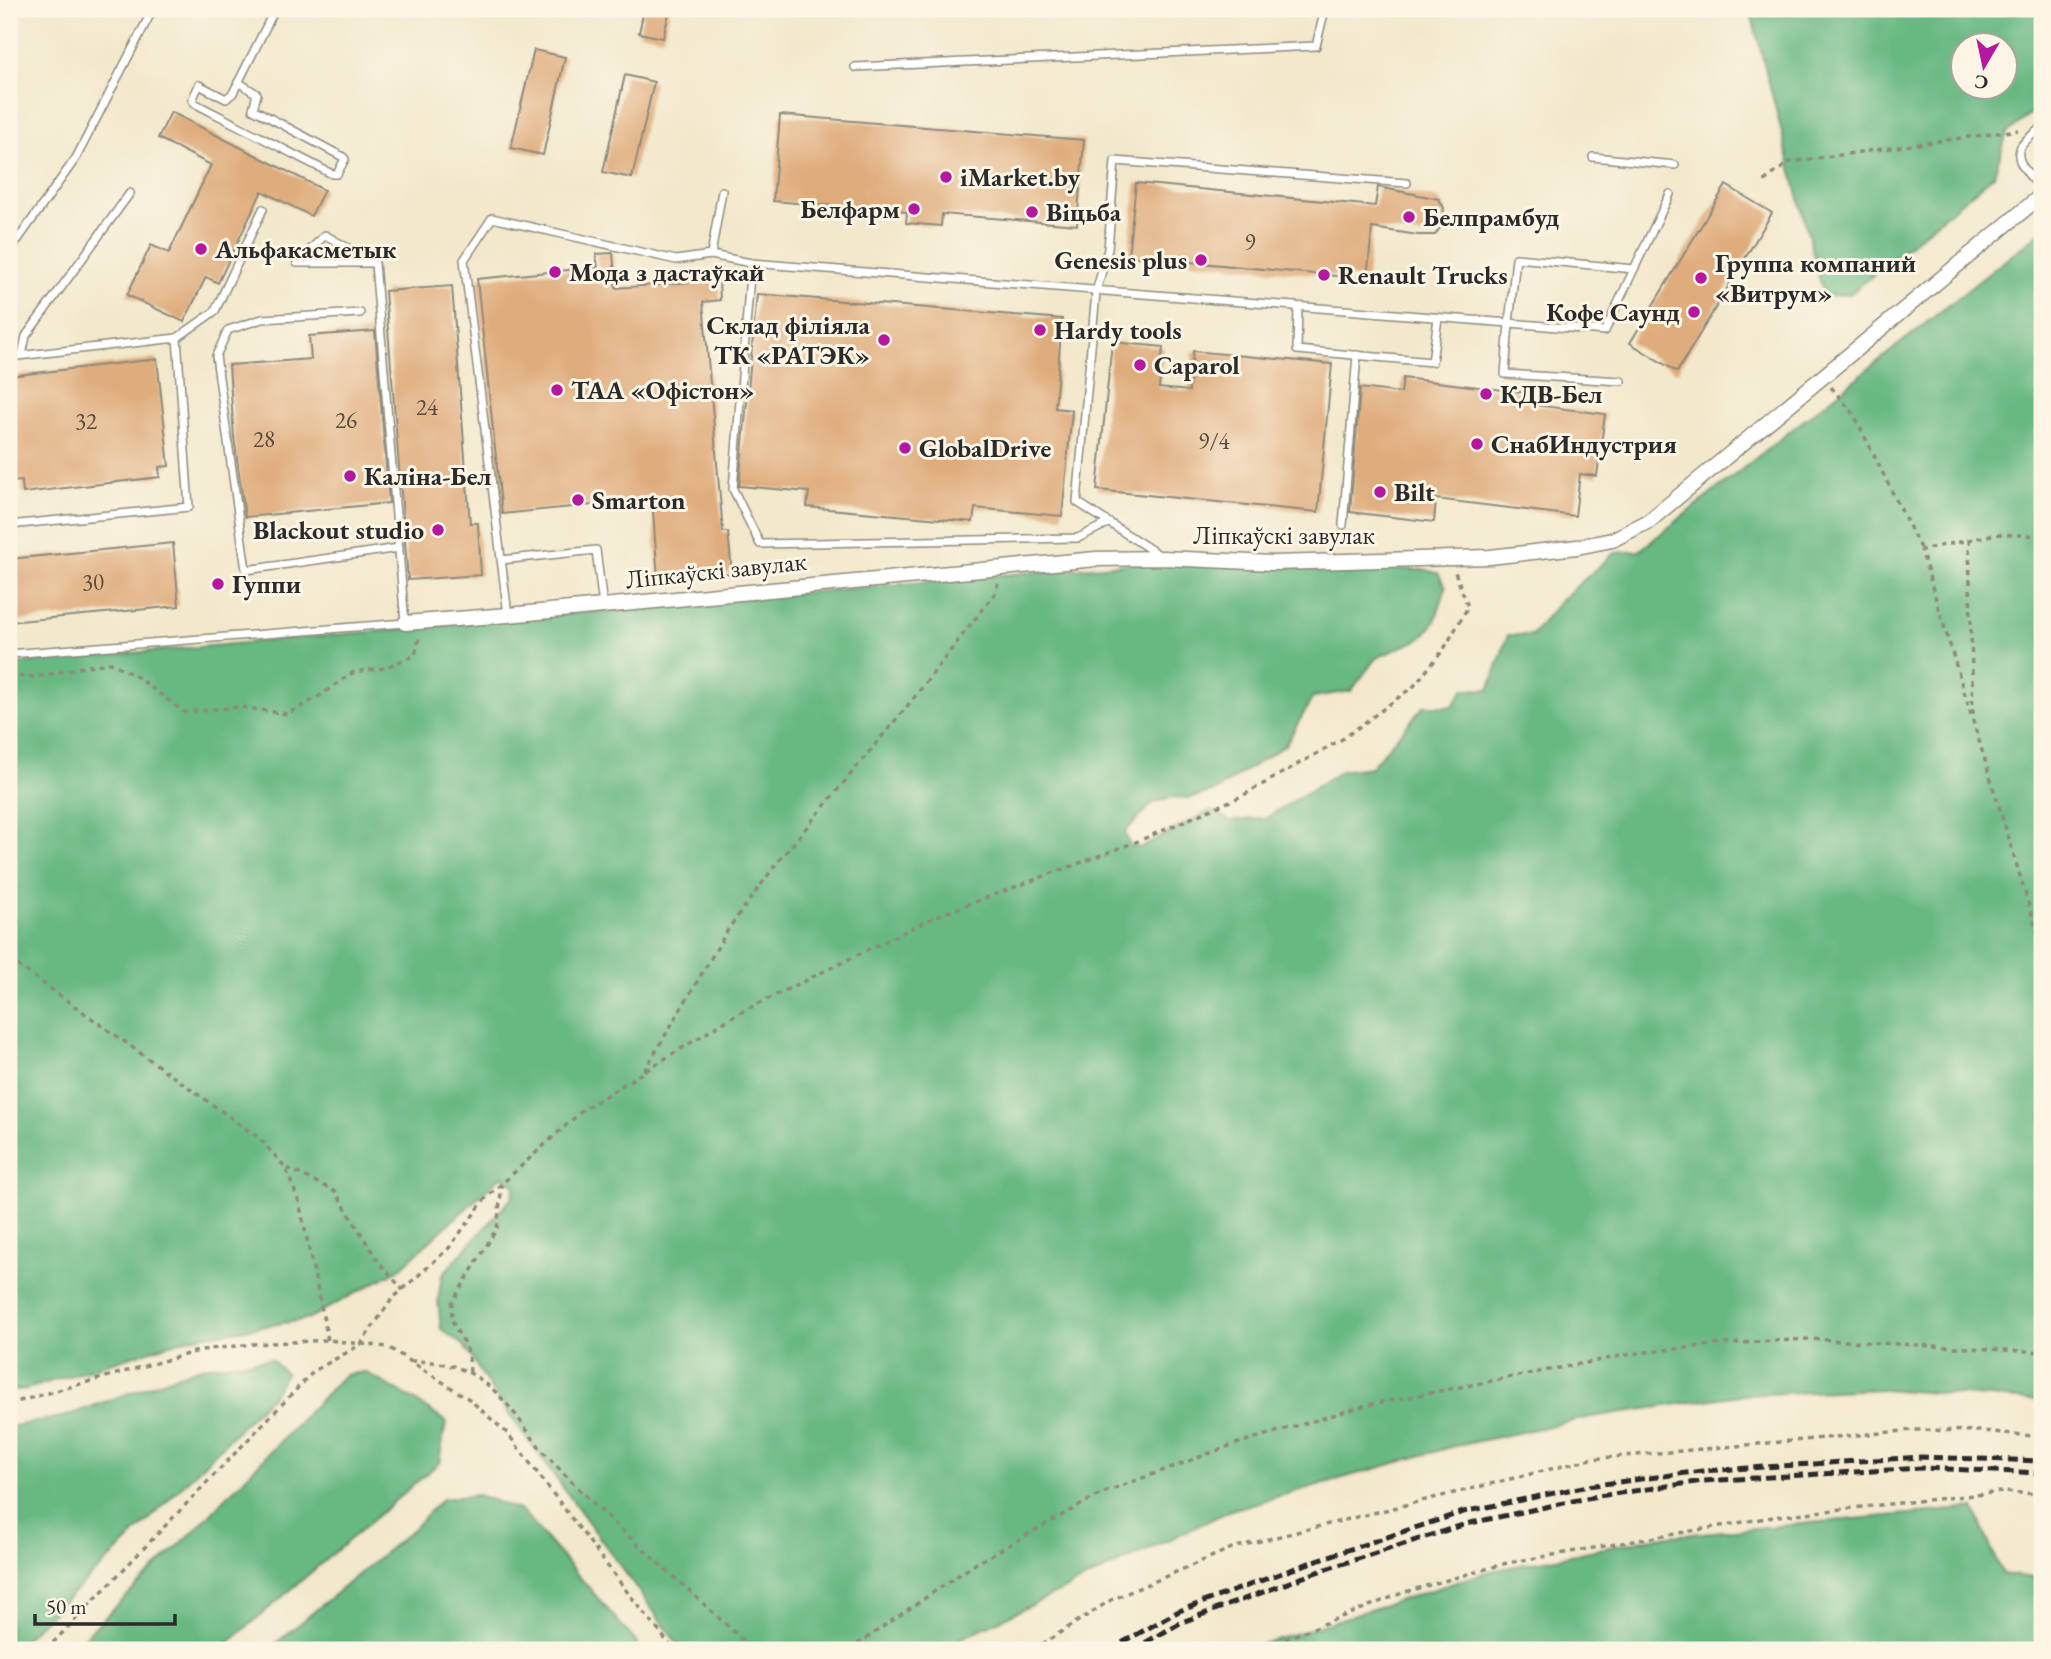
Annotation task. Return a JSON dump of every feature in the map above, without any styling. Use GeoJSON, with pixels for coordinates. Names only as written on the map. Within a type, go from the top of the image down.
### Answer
{"type":"FeatureCollection","features":[{"type":"Feature","properties":{"kind":"street","name":"Ліпкаўскі завулак"},"geometry":{"type":"LineString","coordinates":[[405,623],[1096,559],[1163,558],[1273,562],[1490,557],[1577,547],[1612,540],[1649,521],[1824,379],[2042,195]]}},
{"type":"Feature","properties":{"kind":"lane"},"geometry":{"type":"LineString","coordinates":[[9,252],[76,159],[153,9]]}},
{"type":"Feature","properties":{"kind":"lane"},"geometry":{"type":"LineString","coordinates":[[238,82],[257,94],[253,109],[343,157],[345,159],[337,174],[332,174],[192,100],[199,85],[228,99],[275,9]]}},
{"type":"Feature","properties":{"kind":"lane"},"geometry":{"type":"LineString","coordinates":[[855,67],[1316,46],[1325,9]]}},
{"type":"Feature","properties":{"kind":"lane"},"geometry":{"type":"LineString","coordinates":[[2042,127],[2023,143],[2018,156],[2034,182],[2042,186]]}},
{"type":"Feature","properties":{"kind":"lane"},"geometry":{"type":"LineString","coordinates":[[1593,157],[1675,165]]}},
{"type":"Feature","properties":{"kind":"lane"},"geometry":{"type":"LineString","coordinates":[[1163,558],[1077,502],[1096,292],[1108,248],[1115,161],[1407,183]]}},
{"type":"Feature","properties":{"kind":"lane"},"geometry":{"type":"LineString","coordinates":[[711,255],[722,191]]}},
{"type":"Feature","properties":{"kind":"lane"},"geometry":{"type":"LineString","coordinates":[[22,355],[26,336],[130,193]]}},
{"type":"Feature","properties":{"kind":"lane"},"geometry":{"type":"LineString","coordinates":[[508,615],[464,260],[492,218],[676,260],[711,255],[751,263],[1605,331],[1670,194]]}},
{"type":"Feature","properties":{"kind":"lane"},"geometry":{"type":"LineString","coordinates":[[9,357],[177,338],[215,311],[263,209]]}},
{"type":"Feature","properties":{"kind":"lane"},"geometry":{"type":"LineString","coordinates":[[325,235],[375,263],[349,263],[297,263],[325,235]]}},
{"type":"Feature","properties":{"kind":"lane"},"geometry":{"type":"LineString","coordinates":[[1621,381],[1505,374],[1516,258],[1634,269]]}},
{"type":"Feature","properties":{"kind":"lane"},"geometry":{"type":"LineString","coordinates":[[9,654],[405,623],[375,263]]}},
{"type":"Feature","properties":{"kind":"lane"},"geometry":{"type":"LineString","coordinates":[[751,263],[733,489],[760,544],[1078,538],[1108,523]]}},
{"type":"Feature","properties":{"kind":"lane"},"geometry":{"type":"LineString","coordinates":[[1298,307],[1297,350],[1432,362],[1438,318]]}},
{"type":"Feature","properties":{"kind":"lane"},"geometry":{"type":"LineString","coordinates":[[360,313],[262,319],[228,330],[216,356],[246,570],[399,548]]}},
{"type":"Feature","properties":{"kind":"lane"},"geometry":{"type":"LineString","coordinates":[[9,525],[189,507],[177,338]]}},
{"type":"Feature","properties":{"kind":"lane"},"geometry":{"type":"LineString","coordinates":[[1343,525],[1357,355]]}},
{"type":"Feature","properties":{"kind":"lane"},"geometry":{"type":"LineString","coordinates":[[501,560],[596,550],[603,606]]}},
{"type":"Feature","properties":{"kind":"path"},"geometry":{"type":"LineString","coordinates":[[1764,181],[1790,162],[2031,128]]}},
{"type":"Feature","properties":{"kind":"path"},"geometry":{"type":"LineString","coordinates":[[1824,379],[1853,413],[1922,550],[2042,948]]}},
{"type":"Feature","properties":{"kind":"path"},"geometry":{"type":"LineString","coordinates":[[1922,550],[1997,534],[2042,536]]}},
{"type":"Feature","properties":{"kind":"path"},"geometry":{"type":"LineString","coordinates":[[1969,539],[1973,726]]}},
{"type":"Feature","properties":{"kind":"path"},"geometry":{"type":"LineString","coordinates":[[46,1650],[314,1371],[360,1345],[392,1299],[449,1248],[485,1199],[584,1109],[737,1014],[937,916],[1136,842],[1242,796],[1344,738],[1414,686],[1444,649],[1468,607],[1450,558]]}},
{"type":"Feature","properties":{"kind":"path"},"geometry":{"type":"LineString","coordinates":[[643,1073],[729,928],[777,863],[913,699],[995,593],[1002,567]]}},
{"type":"Feature","properties":{"kind":"path"},"geometry":{"type":"LineString","coordinates":[[9,676],[37,677],[112,663],[137,677],[184,712],[241,708],[287,714],[315,699],[354,672],[384,668],[415,655],[419,640],[431,636]]}},
{"type":"Feature","properties":{"kind":"path"},"geometry":{"type":"LineString","coordinates":[[9,959],[259,1138],[285,1167],[299,1201],[328,1340]]}},
{"type":"Feature","properties":{"kind":"path"},"geometry":{"type":"LineString","coordinates":[[285,1167],[335,1191],[378,1261],[403,1290]]}},
{"type":"Feature","properties":{"kind":"path"},"geometry":{"type":"LineString","coordinates":[[470,1372],[468,1352],[454,1328],[452,1303],[497,1228],[502,1184]]}},
{"type":"Feature","properties":{"kind":"path"},"geometry":{"type":"LineString","coordinates":[[849,1650],[975,1564],[1102,1493],[1232,1445],[1367,1405],[1637,1353],[1722,1345],[1809,1339],[2042,1352]]}},
{"type":"Feature","properties":{"kind":"path"},"geometry":{"type":"LineString","coordinates":[[9,1404],[202,1350],[328,1340],[388,1348],[469,1399],[508,1434],[674,1650]]}},
{"type":"Feature","properties":{"kind":"path"},"geometry":{"type":"LineString","coordinates":[[410,1361],[446,1362],[470,1372],[504,1399],[549,1459],[643,1551],[753,1650]]}},
{"type":"Feature","properties":{"kind":"path"},"geometry":{"type":"LineString","coordinates":[[1032,1650],[1111,1600],[1232,1548],[1591,1459],[1914,1430],[1984,1431],[2042,1437]]}},
{"type":"Feature","properties":{"kind":"path"},"geometry":{"type":"LineString","coordinates":[[1257,1650],[1405,1592],[1507,1563],[1778,1516],[2002,1492],[2042,1494]]}},
{"type":"Feature","properties":{"kind":"green space"},"geometry":{"type":"Polygon","coordinates":[[[1750,9],[2042,9],[2042,105],[2007,133],[1994,175],[1850,294],[1824,296],[1750,9]]]}},
{"type":"Feature","properties":{"kind":"green space"},"geometry":{"type":"Polygon","coordinates":[[[2042,231],[2042,1401],[1882,1389],[1740,1395],[1591,1417],[1451,1447],[1231,1510],[937,1650],[682,1650],[493,1392],[464,1346],[441,1329],[438,1300],[442,1275],[512,1198],[515,1185],[502,1176],[398,1270],[308,1319],[190,1338],[27,1389],[9,1391],[9,664],[1136,563],[1426,570],[1438,573],[1446,587],[1435,621],[1422,638],[1376,658],[1351,691],[1313,697],[1286,744],[1215,791],[1190,798],[1172,797],[1153,803],[1125,832],[1130,846],[1141,848],[1209,811],[1216,812],[1230,821],[1266,818],[1341,771],[1371,767],[1424,706],[1453,706],[1464,689],[1489,690],[1508,635],[1532,635],[1560,601],[1614,553],[1639,551],[2042,231]]]}},
{"type":"Feature","properties":{"kind":"green space"},"geometry":{"type":"Polygon","coordinates":[[[271,1359],[286,1374],[273,1394],[116,1553],[29,1634],[16,1650],[9,1650],[9,1427],[66,1416],[201,1367],[271,1359]]]}},
{"type":"Feature","properties":{"kind":"green space"},"geometry":{"type":"Polygon","coordinates":[[[365,1372],[446,1422],[439,1463],[220,1650],[71,1650],[195,1530],[344,1375],[365,1372]]]}},
{"type":"Feature","properties":{"kind":"green space"},"geometry":{"type":"Polygon","coordinates":[[[478,1495],[522,1511],[643,1650],[268,1650],[414,1528],[442,1499],[478,1495]]]}},
{"type":"Feature","properties":{"kind":"green space"},"geometry":{"type":"Polygon","coordinates":[[[1974,1508],[2002,1574],[2042,1579],[2042,1650],[1244,1650],[1491,1571],[1659,1537],[1974,1508]]]}},
{"type":"Feature","properties":{"kind":"building"},"geometry":{"type":"Polygon","coordinates":[[[644,9],[670,9],[663,38],[639,33],[644,9]]]}},
{"type":"Feature","properties":{"kind":"building"},"geometry":{"type":"Polygon","coordinates":[[[534,50],[565,57],[543,155],[511,148],[534,50]]]}},
{"type":"Feature","properties":{"kind":"building"},"geometry":{"type":"Polygon","coordinates":[[[625,75],[654,82],[632,178],[603,172],[625,75]]]}},
{"type":"Feature","properties":{"kind":"building"},"geometry":{"type":"Polygon","coordinates":[[[171,112],[324,190],[311,216],[262,191],[218,283],[206,277],[184,322],[127,295],[151,245],[169,253],[211,165],[158,138],[171,112]]]}},
{"type":"Feature","properties":{"kind":"building"},"geometry":{"type":"Polygon","coordinates":[[[780,115],[1084,140],[1077,225],[942,214],[941,226],[906,223],[907,212],[773,201],[780,115]]]}},
{"type":"Feature","properties":{"kind":"building"},"geometry":{"type":"Polygon","coordinates":[[[1136,183],[1375,206],[1378,187],[1439,199],[1444,208],[1442,225],[1435,235],[1372,228],[1367,279],[1128,256],[1136,183]]]}},
{"type":"Feature","properties":{"kind":"building","name":"Группа компаний «Витрум»"},"geometry":{"type":"Polygon","coordinates":[[[1726,185],[1772,213],[1677,372],[1630,343],[1726,185]]]}},
{"type":"Feature","properties":{"kind":"building"},"geometry":{"type":"Polygon","coordinates":[[[613,253],[616,288],[719,280],[720,300],[703,302],[723,532],[728,532],[732,573],[658,579],[652,499],[502,514],[477,279],[598,267],[596,254],[613,253]]]}},
{"type":"Feature","properties":{"kind":"building"},"geometry":{"type":"Polygon","coordinates":[[[452,286],[470,523],[478,523],[481,575],[408,580],[385,291],[452,286]]]}},
{"type":"Feature","properties":{"kind":"building"},"geometry":{"type":"Polygon","coordinates":[[[757,294],[1062,319],[1055,408],[1072,410],[1062,516],[975,508],[973,522],[807,507],[809,492],[739,486],[757,294]]]}},
{"type":"Feature","properties":{"kind":"building"},"geometry":{"type":"Polygon","coordinates":[[[375,331],[389,503],[245,517],[234,437],[229,365],[311,359],[309,336],[375,331]]]}},
{"type":"Feature","properties":{"kind":"building"},"geometry":{"type":"Polygon","coordinates":[[[1112,342],[1163,347],[1159,388],[1189,391],[1193,351],[1332,364],[1318,512],[1097,490],[1112,342]]]}},
{"type":"Feature","properties":{"kind":"building"},"geometry":{"type":"Polygon","coordinates":[[[157,359],[169,466],[159,467],[160,477],[23,493],[22,481],[9,482],[9,376],[157,359]]]}},
{"type":"Feature","properties":{"kind":"building","name":"СнабИндустрия"},"geometry":{"type":"Polygon","coordinates":[[[1403,378],[1529,393],[1527,404],[1605,414],[1597,476],[1580,474],[1575,516],[1436,499],[1434,522],[1350,512],[1360,388],[1401,393],[1403,378]]]}},
{"type":"Feature","properties":{"kind":"building"},"geometry":{"type":"Polygon","coordinates":[[[173,543],[179,606],[9,622],[9,559],[173,543]]]}},
{"type":"Feature","properties":{"kind":"railway"},"geometry":{"type":"LineString","coordinates":[[1109,1650],[1179,1611],[1320,1559],[1463,1512],[1588,1486],[1702,1471],[1921,1457],[2042,1461]]}},
{"type":"Feature","properties":{"kind":"railway"},"geometry":{"type":"LineString","coordinates":[[1132,1650],[1182,1622],[1320,1571],[1466,1524],[1592,1497],[1703,1481],[1922,1468],[2042,1473]]}},
{"type":"Feature","properties":{"kind":"place","name":"iMarket.by"},"geometry":{"type":"Point","coordinates":[946,177]}},
{"type":"Feature","properties":{"kind":"place","name":"Белфарм"},"geometry":{"type":"Point","coordinates":[914,209]}},
{"type":"Feature","properties":{"kind":"place","name":"Віцьба"},"geometry":{"type":"Point","coordinates":[1032,212]}},
{"type":"Feature","properties":{"kind":"place","name":"Белпрамбуд"},"geometry":{"type":"Point","coordinates":[1409,217]}},
{"type":"Feature","properties":{"kind":"place","name":"Альфакасметык"},"geometry":{"type":"Point","coordinates":[201,249]}},
{"type":"Feature","properties":{"kind":"place","name":"Genesis plus"},"geometry":{"type":"Point","coordinates":[1201,260]}},
{"type":"Feature","properties":{"kind":"place","name":"Мода з дастаўкай"},"geometry":{"type":"Point","coordinates":[555,272]}},
{"type":"Feature","properties":{"kind":"place","name":"Renault Trucks"},"geometry":{"type":"Point","coordinates":[1324,275]}},
{"type":"Feature","properties":{"kind":"place","name":"Группа компаний «Витрум»"},"geometry":{"type":"Point","coordinates":[1701,278]}},
{"type":"Feature","properties":{"kind":"place","name":"Кофе Саунд"},"geometry":{"type":"Point","coordinates":[1694,312]}},
{"type":"Feature","properties":{"kind":"place","name":"Hardy tools"},"geometry":{"type":"Point","coordinates":[1040,330]}},
{"type":"Feature","properties":{"kind":"place","name":"Склад філіяла ТК «РАТЭК»"},"geometry":{"type":"Point","coordinates":[884,340]}},
{"type":"Feature","properties":{"kind":"place","name":"Caparol"},"geometry":{"type":"Point","coordinates":[1140,365]}},
{"type":"Feature","properties":{"kind":"place","name":"ТАА «Офістон»"},"geometry":{"type":"Point","coordinates":[557,390]}},
{"type":"Feature","properties":{"kind":"place","name":"КДВ-Бел"},"geometry":{"type":"Point","coordinates":[1486,394]}},
{"type":"Feature","properties":{"kind":"place","name":"СнабИндустрия"},"geometry":{"type":"Point","coordinates":[1477,444]}},
{"type":"Feature","properties":{"kind":"place","name":"GlobalDrive"},"geometry":{"type":"Point","coordinates":[905,448]}},
{"type":"Feature","properties":{"kind":"place","name":"Каліна-Бел"},"geometry":{"type":"Point","coordinates":[350,476]}},
{"type":"Feature","properties":{"kind":"place","name":"Bilt"},"geometry":{"type":"Point","coordinates":[1380,492]}},
{"type":"Feature","properties":{"kind":"place","name":"Smarton"},"geometry":{"type":"Point","coordinates":[578,500]}},
{"type":"Feature","properties":{"kind":"place","name":"Blackout studio"},"geometry":{"type":"Point","coordinates":[438,530]}},
{"type":"Feature","properties":{"kind":"place","name":"Гуппи"},"geometry":{"type":"Point","coordinates":[218,584]}}]}
